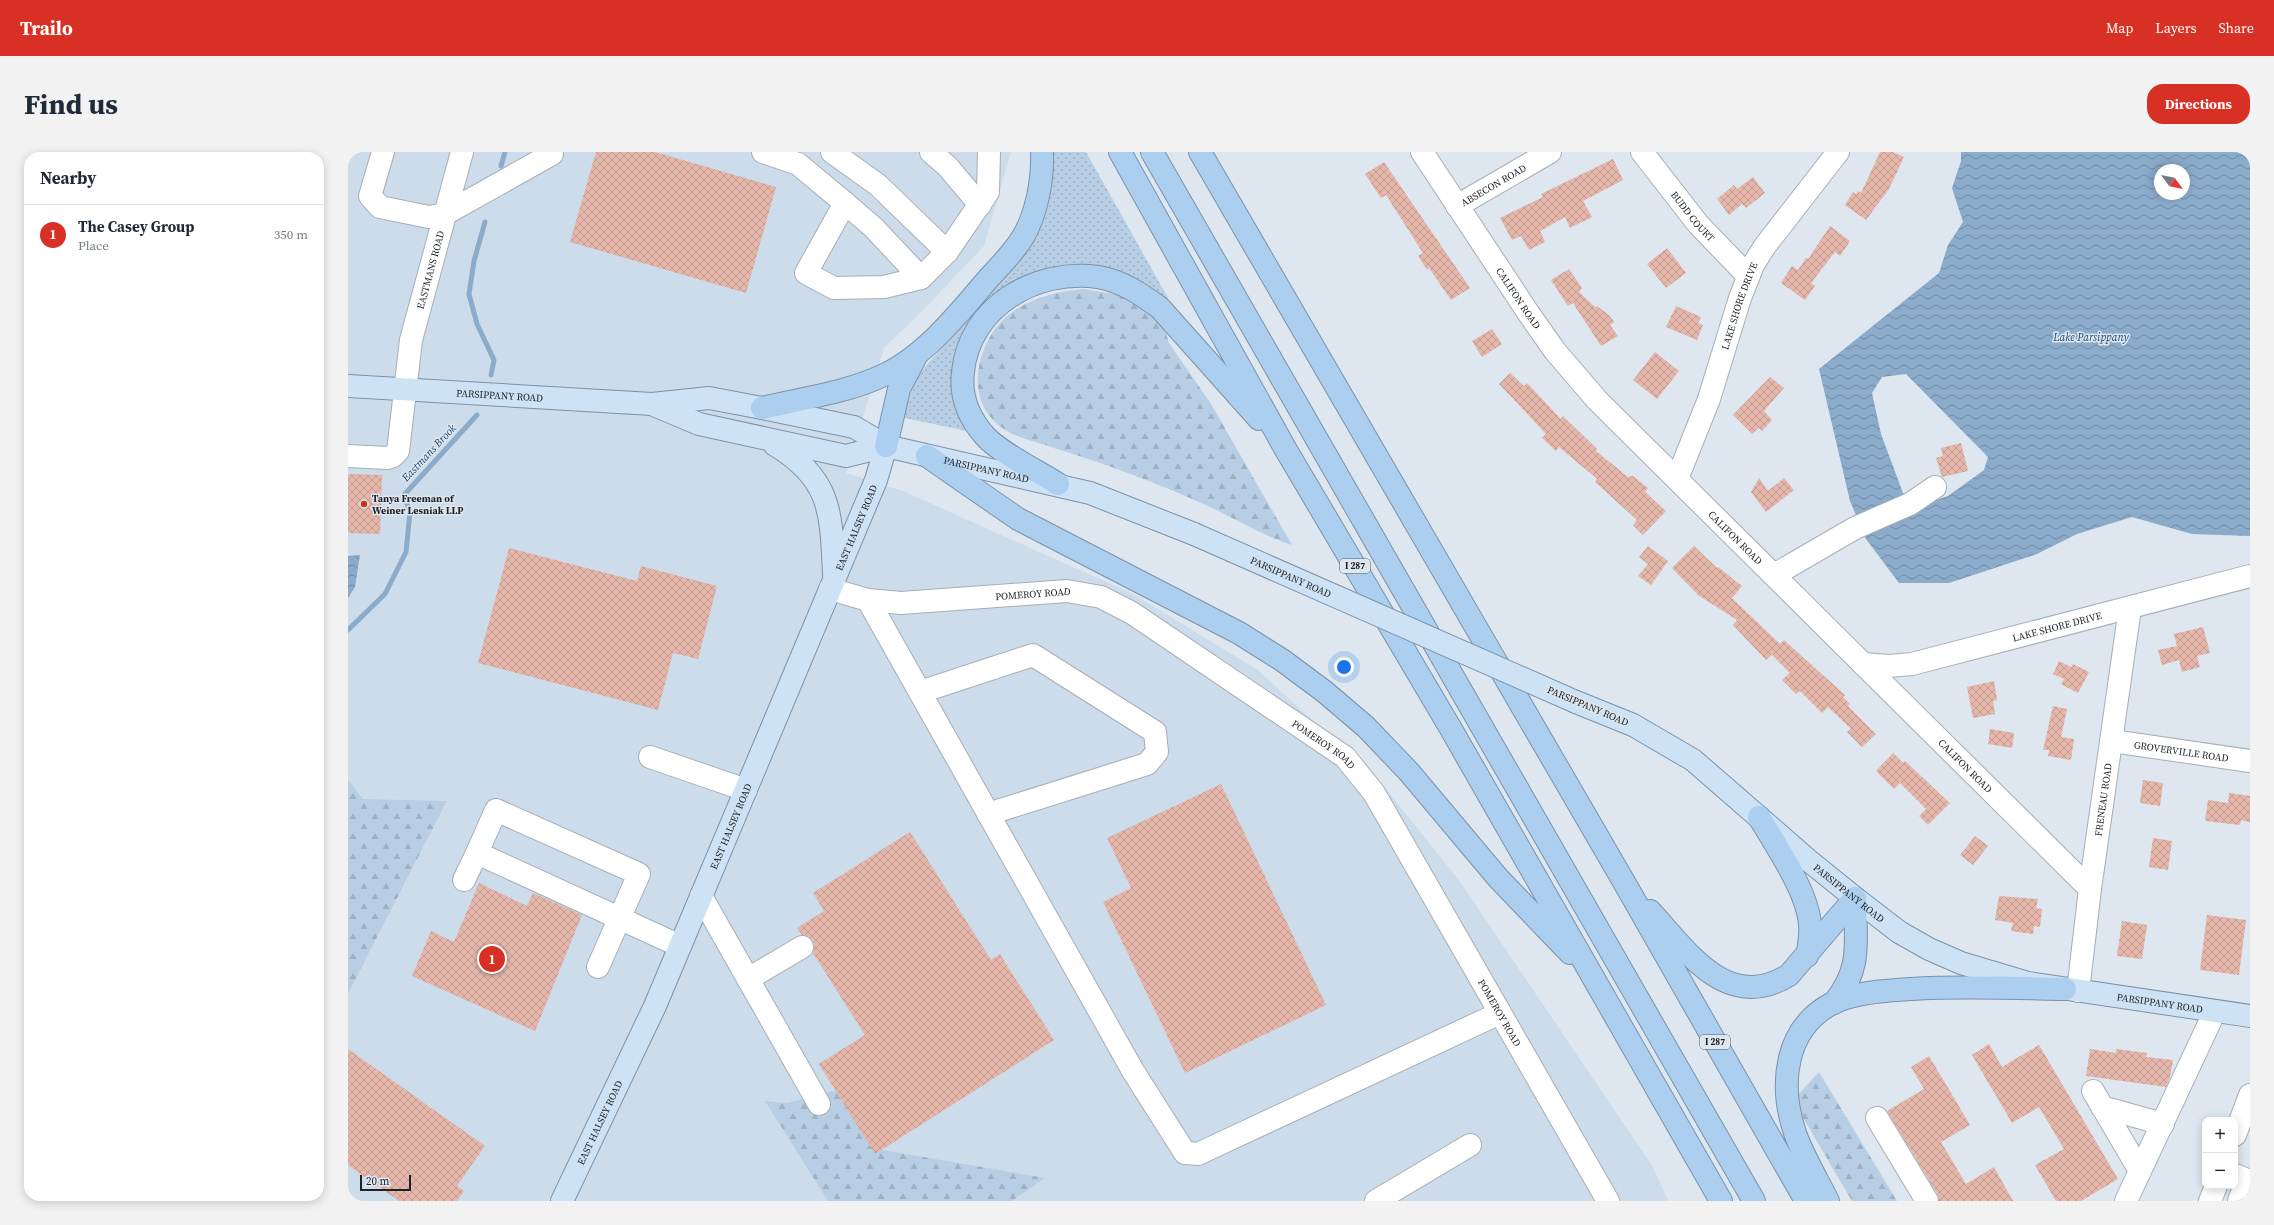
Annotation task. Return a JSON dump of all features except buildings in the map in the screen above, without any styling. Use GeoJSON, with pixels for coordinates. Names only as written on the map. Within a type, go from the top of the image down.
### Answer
{"type":"FeatureCollection","features":[{"type":"Feature","properties":{"kind":"highway"},"geometry":{"type":"LineString","coordinates":[[762,408],[862,384],[886,374],[916,355],[971,300],[1023,237],[1038,193],[1042,152]]}},
{"type":"Feature","properties":{"kind":"highway","name":"I 287"},"geometry":{"type":"LineString","coordinates":[[1120,152],[1286,450],[1451,729],[1721,1201]]}},
{"type":"Feature","properties":{"kind":"highway"},"geometry":{"type":"LineString","coordinates":[[1152,152],[1754,1201]]}},
{"type":"Feature","properties":{"kind":"highway","name":"I 287"},"geometry":{"type":"LineString","coordinates":[[1200,152],[1624,882],[1806,1201]]}},
{"type":"Feature","properties":{"kind":"highway"},"geometry":{"type":"LineString","coordinates":[[1058,484],[985,437],[966,407],[962,379],[964,362],[971,339],[991,311],[1011,295],[1030,286],[1053,279],[1075,276],[1098,277],[1120,283],[1141,294],[1160,308],[1286,450]]}},
{"type":"Feature","properties":{"kind":"highway"},"geometry":{"type":"LineString","coordinates":[[886,446],[898,389],[916,355]]}},
{"type":"Feature","properties":{"kind":"highway"},"geometry":{"type":"LineString","coordinates":[[926,456],[1018,519],[1239,632],[1282,660],[1325,692],[1366,728],[1409,772],[1498,878],[1594,979]]}},
{"type":"Feature","properties":{"kind":"highway"},"geometry":{"type":"LineString","coordinates":[[1759,817],[1795,879],[1808,913],[1810,936],[1807,956]]}},
{"type":"Feature","properties":{"kind":"highway"},"geometry":{"type":"LineString","coordinates":[[1624,882],[1703,968],[1722,981],[1744,988],[1767,986],[1789,975],[1807,956],[1855,898]]}},
{"type":"Feature","properties":{"kind":"highway"},"geometry":{"type":"LineString","coordinates":[[1834,1003],[1845,989],[1856,962],[1855,898]]}},
{"type":"Feature","properties":{"kind":"highway"},"geometry":{"type":"LineString","coordinates":[[1828,1201],[1795,1132],[1786,1077],[1789,1054],[1804,1027],[1817,1014],[1834,1003],[1875,992],[1952,987],[2072,990]]}},
{"type":"Feature","properties":{"kind":"main road","name":"PARSIPPANY ROAD"},"geometry":{"type":"LineString","coordinates":[[348,386],[652,404],[709,398],[854,427],[886,446],[1058,484],[1090,493],[1194,534],[1576,702],[1632,725],[1693,760],[1808,860],[1855,898],[1899,932],[1929,949],[1961,963],[1998,976],[2072,990],[2250,1016]]}},
{"type":"Feature","properties":{"kind":"main road","name":"PARSIPPANY ROAD"},"geometry":{"type":"LineString","coordinates":[[652,404],[699,424],[846,456],[886,446]]}},
{"type":"Feature","properties":{"kind":"main road"},"geometry":{"type":"LineString","coordinates":[[762,437],[802,464],[818,483],[826,502],[832,527],[832,584]]}},
{"type":"Feature","properties":{"kind":"main road","name":"EAST HALSEY ROAD"},"geometry":{"type":"LineString","coordinates":[[562,1201],[655,1006],[876,480],[886,446]]}},
{"type":"Feature","properties":{"kind":"street"},"geometry":{"type":"LineString","coordinates":[[383,152],[370,196],[380,207],[428,217],[443,223],[535,180],[546,169],[552,153]]}},
{"type":"Feature","properties":{"kind":"street","name":"EASTMANS ROAD"},"geometry":{"type":"LineString","coordinates":[[348,456],[387,458],[393,456],[398,451],[404,389],[412,340],[462,152]]}},
{"type":"Feature","properties":{"kind":"street"},"geometry":{"type":"LineString","coordinates":[[763,152],[798,164],[873,227],[922,278]]}},
{"type":"Feature","properties":{"kind":"street"},"geometry":{"type":"LineString","coordinates":[[832,152],[878,185],[947,252]]}},
{"type":"Feature","properties":{"kind":"street"},"geometry":{"type":"LineString","coordinates":[[931,152],[980,205]]}},
{"type":"Feature","properties":{"kind":"street"},"geometry":{"type":"LineString","coordinates":[[845,203],[806,273],[834,288],[884,287],[922,278],[947,252],[988,192],[989,152]]}},
{"type":"Feature","properties":{"kind":"street","name":"CALIFON ROAD"},"geometry":{"type":"LineString","coordinates":[[1422,152],[1555,351],[1597,400],[2090,889]]}},
{"type":"Feature","properties":{"kind":"street","name":"ABSECON ROAD"},"geometry":{"type":"LineString","coordinates":[[1457,206],[1550,152]]}},
{"type":"Feature","properties":{"kind":"street","name":"BUDD COURT"},"geometry":{"type":"LineString","coordinates":[[1642,152],[1698,224],[1748,276]]}},
{"type":"Feature","properties":{"kind":"street","name":"LAKE SHORE DRIVE"},"geometry":{"type":"LineString","coordinates":[[1677,479],[1709,399],[1748,276],[1765,246],[1838,152]]}},
{"type":"Feature","properties":{"kind":"street"},"geometry":{"type":"LineString","coordinates":[[1774,575],[1855,528],[1910,504],[1935,487]]}},
{"type":"Feature","properties":{"kind":"street","name":"LAKE SHORE DRIVE"},"geometry":{"type":"LineString","coordinates":[[1862,664],[1889,666],[1912,664],[2250,576]]}},
{"type":"Feature","properties":{"kind":"street","name":"POMEROY ROAD"},"geometry":{"type":"LineString","coordinates":[[832,584],[868,600],[901,603],[1067,591],[1101,597],[1132,613],[1345,757],[1374,793],[1608,1201]]}},
{"type":"Feature","properties":{"kind":"street"},"geometry":{"type":"LineString","coordinates":[[868,600],[1132,1071],[1185,1153],[1198,1154],[1500,1013]]}},
{"type":"Feature","properties":{"kind":"street","name":"FRENEAU ROAD"},"geometry":{"type":"LineString","coordinates":[[2072,990],[2090,889],[2130,608]]}},
{"type":"Feature","properties":{"kind":"street"},"geometry":{"type":"LineString","coordinates":[[920,692],[1033,655],[1155,732],[1156,752],[1147,764],[988,814]]}},
{"type":"Feature","properties":{"kind":"street","name":"GROVERVILLE ROAD"},"geometry":{"type":"LineString","coordinates":[[2112,741],[2250,761]]}},
{"type":"Feature","properties":{"kind":"street"},"geometry":{"type":"LineString","coordinates":[[650,757],[746,790]]}},
{"type":"Feature","properties":{"kind":"street"},"geometry":{"type":"LineString","coordinates":[[464,880],[496,810],[639,874],[598,967]]}},
{"type":"Feature","properties":{"kind":"street"},"geometry":{"type":"LineString","coordinates":[[476,853],[680,946]]}},
{"type":"Feature","properties":{"kind":"street"},"geometry":{"type":"LineString","coordinates":[[701,896],[819,1104]]}},
{"type":"Feature","properties":{"kind":"street"},"geometry":{"type":"LineString","coordinates":[[748,979],[802,947]]}},
{"type":"Feature","properties":{"kind":"street"},"geometry":{"type":"LineString","coordinates":[[2126,1201],[2215,1011]]}},
{"type":"Feature","properties":{"kind":"street"},"geometry":{"type":"LineString","coordinates":[[2238,1127],[2250,1095]]}},
{"type":"Feature","properties":{"kind":"street"},"geometry":{"type":"LineString","coordinates":[[2140,1171],[2098,1099],[2163,1124]]}},
{"type":"Feature","properties":{"kind":"street"},"geometry":{"type":"LineString","coordinates":[[1877,1118],[1927,1201]]}},
{"type":"Feature","properties":{"kind":"street"},"geometry":{"type":"LineString","coordinates":[[1376,1201],[1470,1145]]}},
{"type":"Feature","properties":{"kind":"street"},"geometry":{"type":"LineString","coordinates":[[2238,1176],[2247,1180],[2239,1201]]}},
{"type":"Feature","properties":{"kind":"street"},"geometry":{"type":"LineString","coordinates":[[2210,1201],[2215,1189]]}},
{"type":"Feature","properties":{"kind":"shaded area"},"geometry":{"type":"Polygon","coordinates":[[[348,152],[1011,152],[984,246],[924,309],[884,348],[846,473],[903,491],[1133,594],[1258,670],[1386,789],[1458,879],[1653,1167],[1668,1201],[348,1201],[348,994],[447,802],[363,799],[348,780],[348,152]]]}},
{"type":"Feature","properties":{"kind":"green space"},"geometry":{"type":"Polygon","coordinates":[[[1054,152],[1086,152],[1168,298],[1165,300],[1082,269],[978,316],[967,431],[905,418],[903,414],[918,375],[1032,245],[1048,200],[1054,152]]]}},
{"type":"Feature","properties":{"kind":"green space"},"geometry":{"type":"Polygon","coordinates":[[[1083,289],[1114,294],[1132,301],[1146,309],[1164,327],[1169,343],[1211,404],[1292,545],[1251,528],[1210,507],[1153,482],[1015,435],[994,421],[982,402],[978,380],[981,358],[990,337],[1007,316],[1018,308],[1056,293],[1083,289]]]}},
{"type":"Feature","properties":{"kind":"green space"},"geometry":{"type":"Polygon","coordinates":[[[348,780],[363,799],[447,801],[348,994],[348,780]]]}},
{"type":"Feature","properties":{"kind":"green space"},"geometry":{"type":"Polygon","coordinates":[[[1819,1072],[1897,1201],[1852,1201],[1799,1111],[1795,1098],[1819,1072]]]}},
{"type":"Feature","properties":{"kind":"green space"},"geometry":{"type":"Polygon","coordinates":[[[836,1090],[871,1148],[1045,1178],[1012,1201],[828,1201],[765,1101],[787,1103],[836,1090]]]}},
{"type":"Feature","properties":{"kind":"water","name":"Lake Parsippany"},"geometry":{"type":"Polygon","coordinates":[[[1961,152],[2250,152],[2250,536],[2192,534],[2132,517],[2077,534],[2037,554],[1949,583],[1899,583],[1866,539],[1850,501],[1819,369],[1939,273],[1948,245],[1963,222],[1952,188],[1961,161],[1961,152]],[[1906,374],[1882,377],[1872,393],[1881,434],[1909,509],[1948,496],[1984,470],[1988,457],[1906,374]]]}},
{"type":"Feature","properties":{"kind":"water"},"geometry":{"type":"Polygon","coordinates":[[[360,555],[355,587],[348,598],[348,556],[360,555]]]}},
{"type":"Feature","properties":{"kind":"waterway","name":"Eastmans Brook"},"geometry":{"type":"LineString","coordinates":[[501,166],[505,152]]}},
{"type":"Feature","properties":{"kind":"waterway","name":"Eastmans Brook"},"geometry":{"type":"LineString","coordinates":[[485,222],[474,261],[469,294],[477,324],[494,360],[491,375]]}},
{"type":"Feature","properties":{"kind":"waterway","name":"Eastmans Brook"},"geometry":{"type":"LineString","coordinates":[[348,630],[385,594],[406,552],[410,512],[404,495],[477,415]]}},
{"type":"Feature","properties":{"kind":"place","name":"Tanya Freeman of Weiner Lesniak LLP"},"geometry":{"type":"Point","coordinates":[364,504]}},
{"type":"Feature","properties":{"kind":"place","name":"The Casey Group"},"geometry":{"type":"Point","coordinates":[492,959]}}]}
